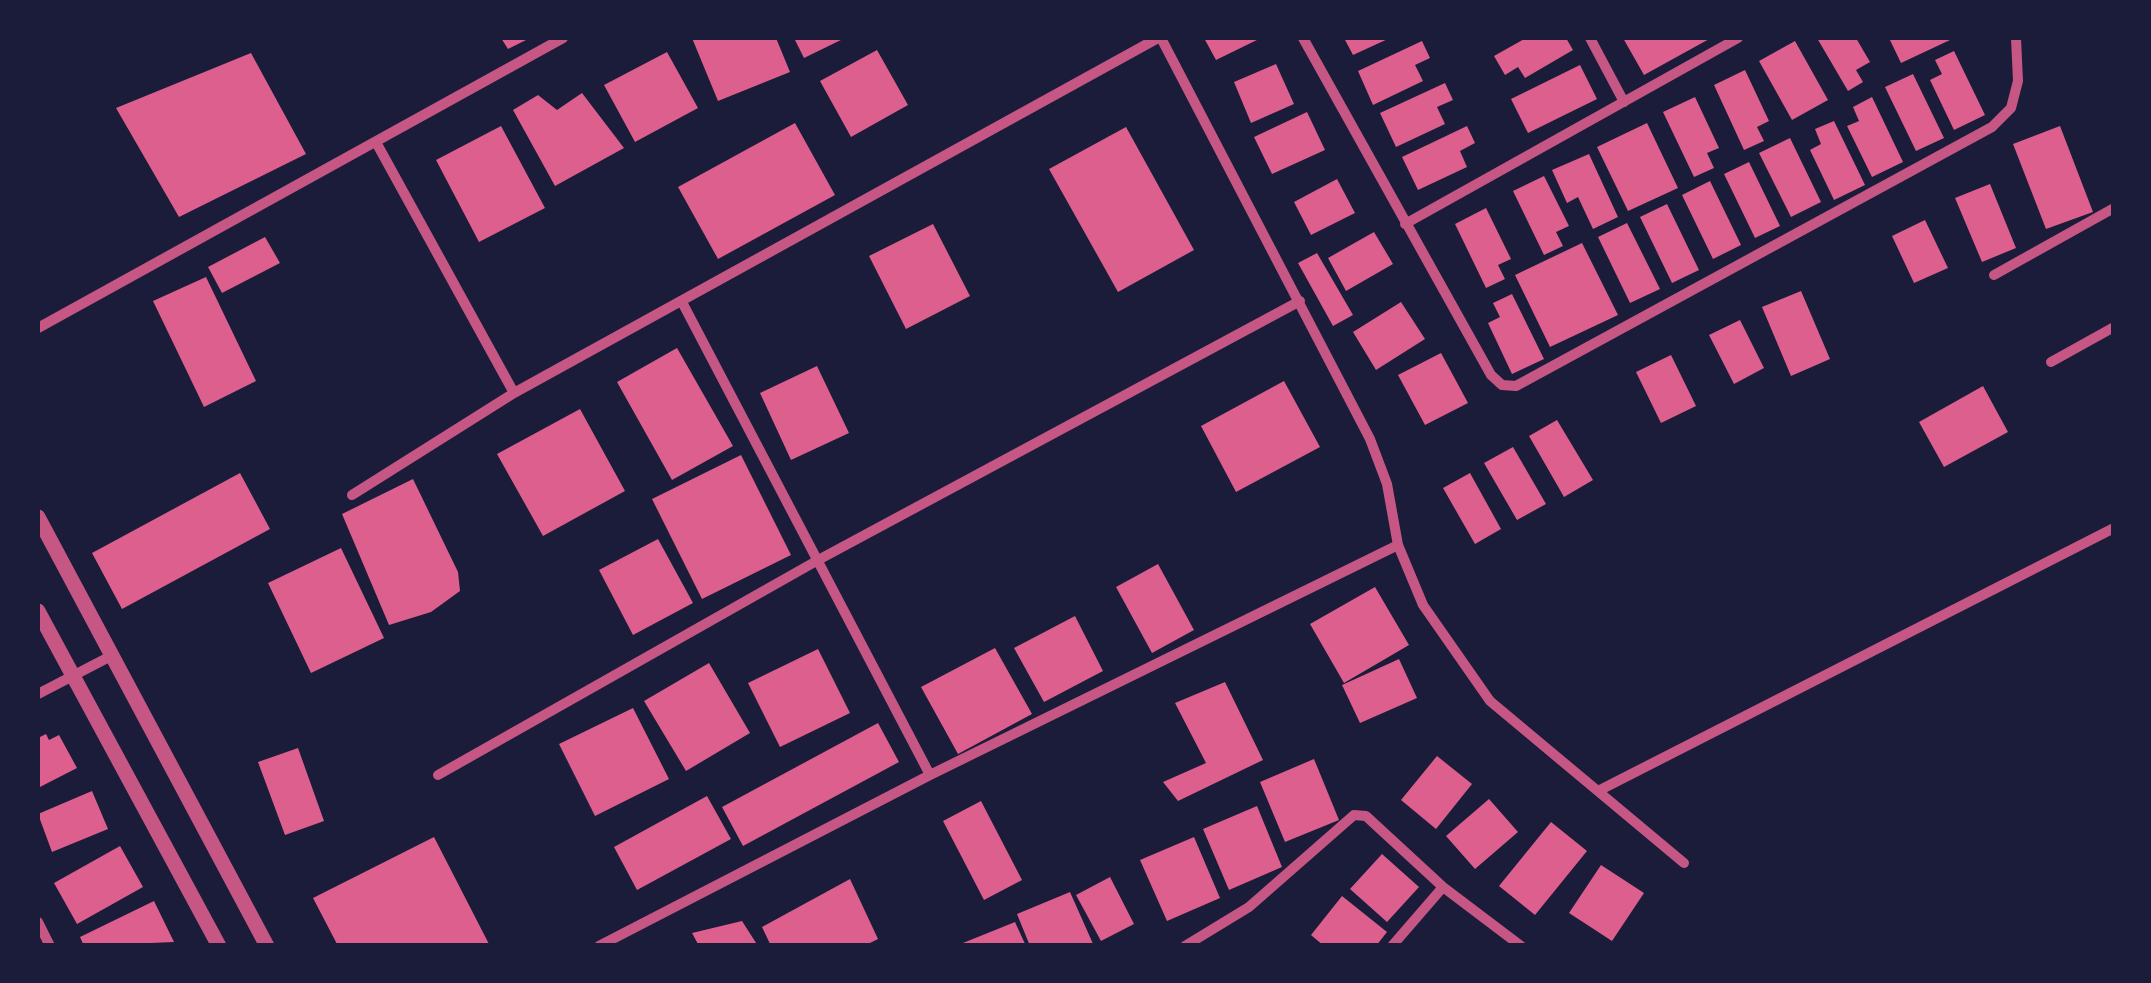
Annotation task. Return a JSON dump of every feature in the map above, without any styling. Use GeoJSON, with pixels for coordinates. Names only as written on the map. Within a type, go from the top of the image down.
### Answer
{"type":"FeatureCollection","features":[{"type":"Feature","properties":{"kind":"street"},"geometry":{"type":"LineString","coordinates":[[38,328],[563,38]]}},
{"type":"Feature","properties":{"kind":"street"},"geometry":{"type":"LineString","coordinates":[[352,496],[514,392],[1160,38],[1370,439],[1386,484],[1398,544],[1423,604],[1490,702],[1684,863]]}},
{"type":"Feature","properties":{"kind":"street"},"geometry":{"type":"LineString","coordinates":[[1303,38],[1491,375],[1502,385],[1516,386],[1992,127],[2011,108],[2018,82],[2016,38]]}},
{"type":"Feature","properties":{"kind":"street"},"geometry":{"type":"LineString","coordinates":[[1590,38],[1624,102]]}},
{"type":"Feature","properties":{"kind":"street"},"geometry":{"type":"LineString","coordinates":[[1405,224],[1738,38]]}},
{"type":"Feature","properties":{"kind":"street"},"geometry":{"type":"LineString","coordinates":[[377,144],[514,392]]}},
{"type":"Feature","properties":{"kind":"street"},"geometry":{"type":"LineString","coordinates":[[1994,275],[2114,208]]}},
{"type":"Feature","properties":{"kind":"street"},"geometry":{"type":"LineString","coordinates":[[438,775],[820,559],[1300,301]]}},
{"type":"Feature","properties":{"kind":"street"},"geometry":{"type":"LineString","coordinates":[[682,302],[820,559],[930,776]]}},
{"type":"Feature","properties":{"kind":"street"},"geometry":{"type":"LineString","coordinates":[[2051,362],[2114,327]]}},
{"type":"Feature","properties":{"kind":"street"},"geometry":{"type":"LineString","coordinates":[[38,518],[266,946]]}},
{"type":"Feature","properties":{"kind":"street"},"geometry":{"type":"LineString","coordinates":[[1598,791],[2114,528]]}},
{"type":"Feature","properties":{"kind":"street"},"geometry":{"type":"LineString","coordinates":[[599,946],[930,776],[1398,544]]}},
{"type":"Feature","properties":{"kind":"street"},"geometry":{"type":"LineString","coordinates":[[38,610],[219,946]]}},
{"type":"Feature","properties":{"kind":"street"},"geometry":{"type":"LineString","coordinates":[[38,694],[112,656]]}},
{"type":"Feature","properties":{"kind":"street"},"geometry":{"type":"LineString","coordinates":[[1185,946],[1249,907],[1354,815],[1366,816],[1443,887],[1521,946]]}},
{"type":"Feature","properties":{"kind":"street"},"geometry":{"type":"LineString","coordinates":[[1392,946],[1443,887]]}},
{"type":"Feature","properties":{"kind":"street"},"geometry":{"type":"LineString","coordinates":[[38,922],[50,946]]}},
{"type":"Feature","properties":{"kind":"building"},"geometry":{"type":"Polygon","coordinates":[[[501,38],[530,38],[508,49],[501,38]]]}},
{"type":"Feature","properties":{"kind":"building"},"geometry":{"type":"Polygon","coordinates":[[[692,38],[776,38],[790,72],[718,101],[692,38]]]}},
{"type":"Feature","properties":{"kind":"building"},"geometry":{"type":"Polygon","coordinates":[[[794,38],[845,38],[804,58],[794,38]]]}},
{"type":"Feature","properties":{"kind":"building"},"geometry":{"type":"Polygon","coordinates":[[[1204,38],[1261,38],[1216,60],[1204,38]]]}},
{"type":"Feature","properties":{"kind":"building"},"geometry":{"type":"Polygon","coordinates":[[[1344,38],[1390,38],[1353,55],[1344,38]]]}},
{"type":"Feature","properties":{"kind":"building"},"geometry":{"type":"Polygon","coordinates":[[[1526,38],[1566,38],[1573,50],[1525,78],[1518,67],[1505,75],[1494,56],[1526,38]]]}},
{"type":"Feature","properties":{"kind":"building"},"geometry":{"type":"Polygon","coordinates":[[[1623,38],[1711,38],[1644,75],[1623,38]]]}},
{"type":"Feature","properties":{"kind":"building"},"geometry":{"type":"Polygon","coordinates":[[[1817,38],[1856,38],[1870,62],[1856,70],[1863,82],[1848,91],[1817,38]]]}},
{"type":"Feature","properties":{"kind":"building"},"geometry":{"type":"Polygon","coordinates":[[[1889,38],[1949,38],[1950,40],[1901,63],[1889,38]]]}},
{"type":"Feature","properties":{"kind":"building"},"geometry":{"type":"Polygon","coordinates":[[[1422,41],[1430,58],[1415,65],[1423,81],[1373,105],[1358,71],[1422,41]]]}},
{"type":"Feature","properties":{"kind":"building"},"geometry":{"type":"Polygon","coordinates":[[[1795,41],[1828,100],[1792,120],[1759,61],[1795,41]]]}},
{"type":"Feature","properties":{"kind":"building"},"geometry":{"type":"Polygon","coordinates":[[[877,50],[908,105],[851,137],[820,81],[877,50]]]}},
{"type":"Feature","properties":{"kind":"building"},"geometry":{"type":"Polygon","coordinates":[[[1954,51],[1985,115],[1954,130],[1930,80],[1942,74],[1935,60],[1954,51]]]}},
{"type":"Feature","properties":{"kind":"building"},"geometry":{"type":"Polygon","coordinates":[[[667,52],[698,108],[635,142],[604,85],[667,52]]]}},
{"type":"Feature","properties":{"kind":"building"},"geometry":{"type":"Polygon","coordinates":[[[251,53],[306,154],[179,217],[116,108],[251,53]]]}},
{"type":"Feature","properties":{"kind":"building"},"geometry":{"type":"Polygon","coordinates":[[[1276,64],[1294,104],[1251,123],[1234,82],[1276,64]]]}},
{"type":"Feature","properties":{"kind":"building"},"geometry":{"type":"Polygon","coordinates":[[[1580,65],[1597,99],[1528,133],[1511,99],[1580,65]]]}},
{"type":"Feature","properties":{"kind":"building"},"geometry":{"type":"Polygon","coordinates":[[[1745,70],[1769,121],[1757,127],[1764,141],[1744,150],[1714,85],[1745,70]]]}},
{"type":"Feature","properties":{"kind":"building"},"geometry":{"type":"Polygon","coordinates":[[[1913,74],[1944,138],[1916,151],[1885,87],[1913,74]]]}},
{"type":"Feature","properties":{"kind":"building"},"geometry":{"type":"Polygon","coordinates":[[[1445,83],[1453,100],[1437,107],[1445,124],[1396,147],[1380,113],[1445,83]]]}},
{"type":"Feature","properties":{"kind":"building"},"geometry":{"type":"Polygon","coordinates":[[[582,93],[624,148],[555,186],[513,110],[538,95],[557,110],[582,93]]]}},
{"type":"Feature","properties":{"kind":"building"},"geometry":{"type":"Polygon","coordinates":[[[1695,97],[1719,148],[1707,153],[1714,168],[1694,177],[1663,112],[1695,97]]]}},
{"type":"Feature","properties":{"kind":"building"},"geometry":{"type":"Polygon","coordinates":[[[1872,97],[1903,162],[1872,177],[1847,126],[1859,121],[1853,107],[1872,97]]]}},
{"type":"Feature","properties":{"kind":"building"},"geometry":{"type":"Polygon","coordinates":[[[1307,112],[1325,150],[1272,174],[1254,137],[1307,112]]]}},
{"type":"Feature","properties":{"kind":"building"},"geometry":{"type":"Polygon","coordinates":[[[1834,121],[1865,185],[1834,200],[1810,150],[1821,144],[1815,129],[1834,121]]]}},
{"type":"Feature","properties":{"kind":"building"},"geometry":{"type":"Polygon","coordinates":[[[795,123],[835,195],[718,259],[678,187],[795,123]]]}},
{"type":"Feature","properties":{"kind":"building"},"geometry":{"type":"Polygon","coordinates":[[[1647,123],[1678,188],[1628,211],[1597,147],[1647,123]]]}},
{"type":"Feature","properties":{"kind":"building"},"geometry":{"type":"Polygon","coordinates":[[[501,126],[545,208],[479,242],[436,160],[501,126]]]}},
{"type":"Feature","properties":{"kind":"building"},"geometry":{"type":"Polygon","coordinates":[[[1467,126],[1475,143],[1460,151],[1467,167],[1418,190],[1402,157],[1467,126]]]}},
{"type":"Feature","properties":{"kind":"building"},"geometry":{"type":"Polygon","coordinates":[[[2060,126],[2093,212],[2046,229],[2013,144],[2060,126]]]}},
{"type":"Feature","properties":{"kind":"building"},"geometry":{"type":"Polygon","coordinates":[[[1126,127],[1194,250],[1118,292],[1049,169],[1126,127]]]}},
{"type":"Feature","properties":{"kind":"building"},"geometry":{"type":"Polygon","coordinates":[[[1790,138],[1821,202],[1791,217],[1759,153],[1790,138]]]}},
{"type":"Feature","properties":{"kind":"building"},"geometry":{"type":"Polygon","coordinates":[[[1589,154],[1618,217],[1593,229],[1578,197],[1567,203],[1552,170],[1589,154]]]}},
{"type":"Feature","properties":{"kind":"building"},"geometry":{"type":"Polygon","coordinates":[[[1749,162],[1780,226],[1755,238],[1724,174],[1749,162]]]}},
{"type":"Feature","properties":{"kind":"building"},"geometry":{"type":"Polygon","coordinates":[[[1544,176],[1569,226],[1556,232],[1563,246],[1544,255],[1513,191],[1544,176]]]}},
{"type":"Feature","properties":{"kind":"building"},"geometry":{"type":"Polygon","coordinates":[[[1337,179],[1355,213],[1311,235],[1294,202],[1337,179]]]}},
{"type":"Feature","properties":{"kind":"building"},"geometry":{"type":"Polygon","coordinates":[[[1710,181],[1741,245],[1713,259],[1682,195],[1710,181]]]}},
{"type":"Feature","properties":{"kind":"building"},"geometry":{"type":"Polygon","coordinates":[[[1990,184],[2016,248],[1982,262],[1955,198],[1990,184]]]}},
{"type":"Feature","properties":{"kind":"building"},"geometry":{"type":"Polygon","coordinates":[[[1667,204],[1699,270],[1672,283],[1640,217],[1667,204]]]}},
{"type":"Feature","properties":{"kind":"building"},"geometry":{"type":"Polygon","coordinates":[[[1486,208],[1511,259],[1498,265],[1505,279],[1486,288],[1455,224],[1486,208]]]}},
{"type":"Feature","properties":{"kind":"building"},"geometry":{"type":"Polygon","coordinates":[[[1925,220],[1948,268],[1914,283],[1892,236],[1925,220]]]}},
{"type":"Feature","properties":{"kind":"building"},"geometry":{"type":"Polygon","coordinates":[[[1627,223],[1660,289],[1630,303],[1598,237],[1627,223]]]}},
{"type":"Feature","properties":{"kind":"building"},"geometry":{"type":"Polygon","coordinates":[[[933,224],[970,296],[906,329],[869,256],[933,224]]]}},
{"type":"Feature","properties":{"kind":"building"},"geometry":{"type":"Polygon","coordinates":[[[1374,232],[1393,264],[1346,291],[1328,258],[1374,232]]]}},
{"type":"Feature","properties":{"kind":"building"},"geometry":{"type":"Polygon","coordinates":[[[265,237],[280,263],[222,293],[208,267],[265,237]]]}},
{"type":"Feature","properties":{"kind":"building"},"geometry":{"type":"Polygon","coordinates":[[[1582,243],[1618,315],[1550,347],[1515,275],[1582,243]]]}},
{"type":"Feature","properties":{"kind":"building"},"geometry":{"type":"Polygon","coordinates":[[[1317,253],[1353,315],[1333,326],[1298,263],[1317,253]]]}},
{"type":"Feature","properties":{"kind":"building"},"geometry":{"type":"Polygon","coordinates":[[[206,277],[256,381],[204,407],[153,301],[206,277]]]}},
{"type":"Feature","properties":{"kind":"building"},"geometry":{"type":"Polygon","coordinates":[[[1801,291],[1830,359],[1791,376],[1762,307],[1801,291]]]}},
{"type":"Feature","properties":{"kind":"building"},"geometry":{"type":"Polygon","coordinates":[[[1512,294],[1544,359],[1512,374],[1488,323],[1500,317],[1493,303],[1512,294]]]}},
{"type":"Feature","properties":{"kind":"building"},"geometry":{"type":"Polygon","coordinates":[[[1401,302],[1425,339],[1376,370],[1353,332],[1401,302]]]}},
{"type":"Feature","properties":{"kind":"building"},"geometry":{"type":"Polygon","coordinates":[[[1740,320],[1764,368],[1734,384],[1709,335],[1740,320]]]}},
{"type":"Feature","properties":{"kind":"building"},"geometry":{"type":"Polygon","coordinates":[[[677,348],[733,446],[672,480],[617,382],[677,348]]]}},
{"type":"Feature","properties":{"kind":"building"},"geometry":{"type":"Polygon","coordinates":[[[1441,353],[1468,403],[1425,425],[1398,375],[1441,353]]]}},
{"type":"Feature","properties":{"kind":"building"},"geometry":{"type":"Polygon","coordinates":[[[1671,355],[1696,406],[1661,423],[1636,372],[1671,355]]]}},
{"type":"Feature","properties":{"kind":"building"},"geometry":{"type":"Polygon","coordinates":[[[817,366],[849,433],[791,460],[760,393],[817,366]]]}},
{"type":"Feature","properties":{"kind":"building"},"geometry":{"type":"Polygon","coordinates":[[[1284,381],[1320,447],[1236,492],[1201,426],[1284,381]]]}},
{"type":"Feature","properties":{"kind":"building"},"geometry":{"type":"Polygon","coordinates":[[[1983,386],[2008,432],[1944,467],[1919,422],[1983,386]]]}},
{"type":"Feature","properties":{"kind":"building"},"geometry":{"type":"Polygon","coordinates":[[[580,409],[625,491],[543,536],[497,454],[580,409]]]}},
{"type":"Feature","properties":{"kind":"building"},"geometry":{"type":"Polygon","coordinates":[[[1557,420],[1593,480],[1564,497],[1529,436],[1557,420]]]}},
{"type":"Feature","properties":{"kind":"building"},"geometry":{"type":"Polygon","coordinates":[[[1513,447],[1546,504],[1517,520],[1484,463],[1513,447]]]}},
{"type":"Feature","properties":{"kind":"building"},"geometry":{"type":"Polygon","coordinates":[[[741,455],[791,555],[702,599],[652,499],[741,455]]]}},
{"type":"Feature","properties":{"kind":"building"},"geometry":{"type":"Polygon","coordinates":[[[240,473],[270,529],[122,609],[92,553],[240,473]]]}},
{"type":"Feature","properties":{"kind":"building"},"geometry":{"type":"Polygon","coordinates":[[[1470,473],[1501,529],[1475,544],[1443,488],[1470,473]]]}},
{"type":"Feature","properties":{"kind":"building"},"geometry":{"type":"Polygon","coordinates":[[[413,479],[458,572],[460,591],[431,612],[389,625],[342,514],[413,479]]]}},
{"type":"Feature","properties":{"kind":"building"},"geometry":{"type":"Polygon","coordinates":[[[658,539],[693,603],[633,635],[599,570],[658,539]]]}},
{"type":"Feature","properties":{"kind":"building"},"geometry":{"type":"Polygon","coordinates":[[[341,548],[384,638],[311,673],[268,583],[341,548]]]}},
{"type":"Feature","properties":{"kind":"building"},"geometry":{"type":"Polygon","coordinates":[[[1158,564],[1194,630],[1152,653],[1116,587],[1158,564]]]}},
{"type":"Feature","properties":{"kind":"building"},"geometry":{"type":"Polygon","coordinates":[[[1375,587],[1409,645],[1344,683],[1310,624],[1375,587]]]}},
{"type":"Feature","properties":{"kind":"building"},"geometry":{"type":"Polygon","coordinates":[[[1075,616],[1103,671],[1044,702],[1014,648],[1075,616]]]}},
{"type":"Feature","properties":{"kind":"building"},"geometry":{"type":"Polygon","coordinates":[[[995,648],[1032,714],[958,754],[921,687],[995,648]]]}},
{"type":"Feature","properties":{"kind":"building"},"geometry":{"type":"Polygon","coordinates":[[[818,649],[850,713],[780,747],[748,683],[818,649]]]}},
{"type":"Feature","properties":{"kind":"building"},"geometry":{"type":"Polygon","coordinates":[[[1399,659],[1417,698],[1360,723],[1342,685],[1399,659]]]}},
{"type":"Feature","properties":{"kind":"building"},"geometry":{"type":"Polygon","coordinates":[[[709,663],[750,733],[686,771],[644,701],[709,663]]]}},
{"type":"Feature","properties":{"kind":"building"},"geometry":{"type":"Polygon","coordinates":[[[1225,682],[1263,760],[1178,801],[1163,782],[1206,763],[1175,703],[1225,682]]]}},
{"type":"Feature","properties":{"kind":"building"},"geometry":{"type":"Polygon","coordinates":[[[633,708],[669,779],[595,816],[559,744],[633,708]]]}},
{"type":"Feature","properties":{"kind":"building"},"geometry":{"type":"Polygon","coordinates":[[[878,723],[899,762],[743,846],[722,807],[878,723]]]}},
{"type":"Feature","properties":{"kind":"building"},"geometry":{"type":"Polygon","coordinates":[[[46,734],[49,740],[59,735],[77,768],[38,788],[38,738],[46,734]]]}},
{"type":"Feature","properties":{"kind":"building"},"geometry":{"type":"Polygon","coordinates":[[[298,748],[324,821],[285,835],[258,762],[298,748]]]}},
{"type":"Feature","properties":{"kind":"building"},"geometry":{"type":"Polygon","coordinates":[[[1437,756],[1472,784],[1436,829],[1401,800],[1437,756]]]}},
{"type":"Feature","properties":{"kind":"building"},"geometry":{"type":"Polygon","coordinates":[[[1314,759],[1339,820],[1285,842],[1260,782],[1314,759]]]}},
{"type":"Feature","properties":{"kind":"building"},"geometry":{"type":"Polygon","coordinates":[[[92,791],[108,829],[52,852],[38,814],[92,791]]]}},
{"type":"Feature","properties":{"kind":"building"},"geometry":{"type":"Polygon","coordinates":[[[707,796],[731,839],[637,890],[614,847],[707,796]]]}},
{"type":"Feature","properties":{"kind":"building"},"geometry":{"type":"Polygon","coordinates":[[[1489,799],[1518,832],[1475,869],[1446,836],[1489,799]]]}},
{"type":"Feature","properties":{"kind":"building"},"geometry":{"type":"Polygon","coordinates":[[[981,801],[1022,880],[984,900],[943,821],[981,801]]]}},
{"type":"Feature","properties":{"kind":"building"},"geometry":{"type":"Polygon","coordinates":[[[1257,806],[1282,867],[1229,890],[1203,829],[1257,806]]]}},
{"type":"Feature","properties":{"kind":"building"},"geometry":{"type":"Polygon","coordinates":[[[1551,822],[1587,851],[1535,915],[1499,886],[1551,822]]]}},
{"type":"Feature","properties":{"kind":"building"},"geometry":{"type":"Polygon","coordinates":[[[434,837],[490,946],[338,946],[313,898],[434,837]]]}},
{"type":"Feature","properties":{"kind":"building"},"geometry":{"type":"Polygon","coordinates":[[[1194,837],[1220,898],[1167,921],[1140,860],[1194,837]]]}},
{"type":"Feature","properties":{"kind":"building"},"geometry":{"type":"Polygon","coordinates":[[[120,846],[143,887],[77,924],[54,883],[120,846]]]}},
{"type":"Feature","properties":{"kind":"building"},"geometry":{"type":"Polygon","coordinates":[[[1382,854],[1419,887],[1387,922],[1350,889],[1382,854]]]}},
{"type":"Feature","properties":{"kind":"building"},"geometry":{"type":"Polygon","coordinates":[[[1601,865],[1644,893],[1612,941],[1569,913],[1601,865]]]}},
{"type":"Feature","properties":{"kind":"building"},"geometry":{"type":"Polygon","coordinates":[[[1110,877],[1134,924],[1101,941],[1076,895],[1110,877]]]}},
{"type":"Feature","properties":{"kind":"building"},"geometry":{"type":"Polygon","coordinates":[[[850,879],[878,939],[864,946],[771,946],[762,927],[850,879]]]}},
{"type":"Feature","properties":{"kind":"building"},"geometry":{"type":"Polygon","coordinates":[[[1070,892],[1094,946],[1030,946],[1017,914],[1070,892]]]}},
{"type":"Feature","properties":{"kind":"building"},"geometry":{"type":"Polygon","coordinates":[[[1342,896],[1387,932],[1376,946],[1324,946],[1311,935],[1342,896]]]}},
{"type":"Feature","properties":{"kind":"building"},"geometry":{"type":"Polygon","coordinates":[[[154,901],[174,942],[84,946],[80,937],[154,901]]]}},
{"type":"Feature","properties":{"kind":"building"},"geometry":{"type":"Polygon","coordinates":[[[742,921],[758,946],[699,946],[692,933],[742,921]]]}},
{"type":"Feature","properties":{"kind":"building"},"geometry":{"type":"Polygon","coordinates":[[[1015,922],[1026,946],[958,946],[958,945],[1015,922]]]}}]}
